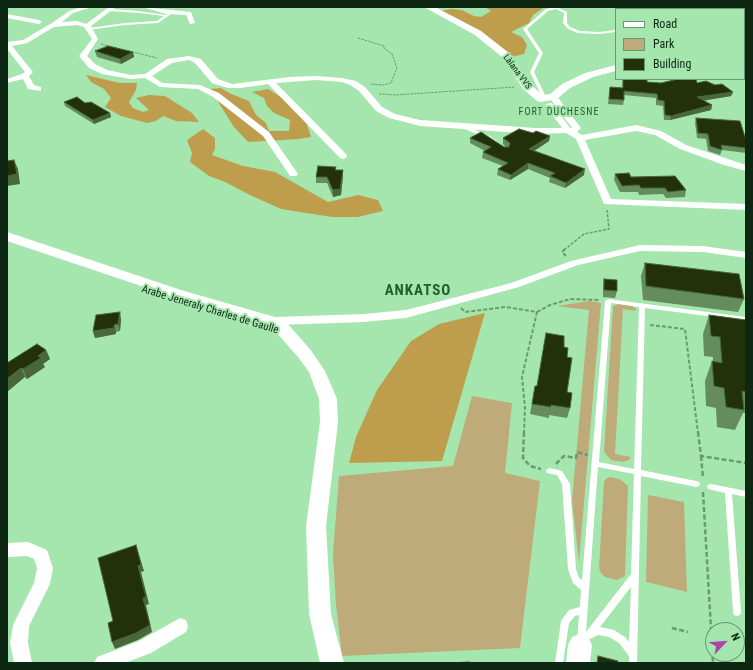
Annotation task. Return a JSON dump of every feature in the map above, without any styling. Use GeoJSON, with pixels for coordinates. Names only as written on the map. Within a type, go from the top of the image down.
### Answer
{"type":"FeatureCollection","features":[{"type":"Feature","properties":{"kind":"street"},"geometry":{"type":"LineString","coordinates":[[7,44],[25,42],[52,26],[71,12],[89,7]]}},
{"type":"Feature","properties":{"kind":"street"},"geometry":{"type":"LineString","coordinates":[[145,7],[170,14],[189,13],[192,23]]}},
{"type":"Feature","properties":{"kind":"street","name":"Làlana VVS"},"geometry":{"type":"LineString","coordinates":[[428,7],[478,33],[506,55],[527,87],[537,97],[549,98]]}},
{"type":"Feature","properties":{"kind":"street"},"geometry":{"type":"LineString","coordinates":[[88,28],[112,9]]}},
{"type":"Feature","properties":{"kind":"street"},"geometry":{"type":"LineString","coordinates":[[8,14],[39,22]]}},
{"type":"Feature","properties":{"kind":"street"},"geometry":{"type":"LineString","coordinates":[[52,26],[77,23],[88,28],[95,39],[83,56],[92,66],[105,72],[131,77],[147,76],[170,61],[189,58],[198,61],[215,82],[231,86],[316,78],[342,80],[353,83],[362,89],[379,109],[392,116],[420,124],[535,131],[568,130],[577,128],[549,98]]}},
{"type":"Feature","properties":{"kind":"street"},"geometry":{"type":"LineString","coordinates":[[7,44],[30,72],[25,76],[7,81]]}},
{"type":"Feature","properties":{"kind":"street"},"geometry":{"type":"LineString","coordinates":[[549,98],[566,86],[589,75],[615,68]]}},
{"type":"Feature","properties":{"kind":"street"},"geometry":{"type":"LineString","coordinates":[[25,76],[31,87],[38,89]]}},
{"type":"Feature","properties":{"kind":"street"},"geometry":{"type":"LineString","coordinates":[[147,76],[160,85],[200,87],[216,95],[266,134],[293,174]]}},
{"type":"Feature","properties":{"kind":"street"},"geometry":{"type":"LineString","coordinates":[[270,82],[343,156]]}},
{"type":"Feature","properties":{"kind":"street"},"geometry":{"type":"LineString","coordinates":[[549,98],[559,118],[568,130],[580,138],[606,202],[746,207]]}},
{"type":"Feature","properties":{"kind":"street"},"geometry":{"type":"LineString","coordinates":[[535,131],[556,124],[559,118]]}},
{"type":"Feature","properties":{"kind":"street"},"geometry":{"type":"LineString","coordinates":[[580,138],[636,128],[658,133],[683,147],[727,163],[746,168]]}},
{"type":"Feature","properties":{"kind":"street","name":"Arabe Jeneraly Charles de Gaulle"},"geometry":{"type":"LineString","coordinates":[[7,236],[176,293],[269,320],[281,327],[288,334]]}},
{"type":"Feature","properties":{"kind":"street","name":"Arabe Jeneraly Charles de Gaulle"},"geometry":{"type":"LineString","coordinates":[[7,244],[168,298],[288,334]]}},
{"type":"Feature","properties":{"kind":"street"},"geometry":{"type":"LineString","coordinates":[[247,322],[269,320],[364,318],[406,314],[515,285],[575,263],[640,248],[703,249],[746,255]]}},
{"type":"Feature","properties":{"kind":"street"},"geometry":{"type":"LineString","coordinates":[[288,334],[317,371],[328,399],[329,422],[316,526],[320,614],[332,663]]}},
{"type":"Feature","properties":{"kind":"street"},"geometry":{"type":"LineString","coordinates":[[7,550],[28,549],[41,555],[45,568],[42,584],[21,625],[19,643],[23,663]]}},
{"type":"Feature","properties":{"kind":"street"},"geometry":{"type":"LineString","coordinates":[[103,663],[145,648],[180,626]]}},
{"type":"Feature","properties":{"kind":"lane"},"geometry":{"type":"LineString","coordinates":[[549,98],[532,72],[540,53],[525,29],[547,10],[556,8],[566,13],[565,23],[569,28],[580,32],[598,33],[615,31]]}},
{"type":"Feature","properties":{"kind":"lane"},"geometry":{"type":"LineString","coordinates":[[112,9],[170,14]]}},
{"type":"Feature","properties":{"kind":"lane"},"geometry":{"type":"LineString","coordinates":[[88,28],[158,22],[170,14]]}},
{"type":"Feature","properties":{"kind":"lane"},"geometry":{"type":"LineString","coordinates":[[459,126],[488,137],[506,150]]}},
{"type":"Feature","properties":{"kind":"lane"},"geometry":{"type":"LineString","coordinates":[[582,648],[583,610],[586,588],[608,301],[746,319]]}},
{"type":"Feature","properties":{"kind":"lane"},"geometry":{"type":"LineString","coordinates":[[633,659],[642,306]]}},
{"type":"Feature","properties":{"kind":"lane"},"geometry":{"type":"LineString","coordinates":[[596,461],[637,473],[696,484]]}},
{"type":"Feature","properties":{"kind":"lane"},"geometry":{"type":"LineString","coordinates":[[550,471],[559,474],[566,484],[572,569],[576,580],[586,588]]}},
{"type":"Feature","properties":{"kind":"lane"},"geometry":{"type":"LineString","coordinates":[[711,487],[746,494]]}},
{"type":"Feature","properties":{"kind":"lane"},"geometry":{"type":"LineString","coordinates":[[728,490],[737,612]]}},
{"type":"Feature","properties":{"kind":"lane"},"geometry":{"type":"LineString","coordinates":[[582,648],[634,577]]}},
{"type":"Feature","properties":{"kind":"lane"},"geometry":{"type":"LineString","coordinates":[[559,663],[565,621],[572,613],[583,610]]}},
{"type":"Feature","properties":{"kind":"lane"},"geometry":{"type":"LineString","coordinates":[[582,648],[597,631],[611,633],[622,640],[633,659]]}},
{"type":"Feature","properties":{"kind":"path"},"geometry":{"type":"LineString","coordinates":[[358,38],[384,46],[384,48],[392,54],[397,68],[392,83],[366,83]]}},
{"type":"Feature","properties":{"kind":"path"},"geometry":{"type":"LineString","coordinates":[[94,42],[170,61]]}},
{"type":"Feature","properties":{"kind":"path"},"geometry":{"type":"LineString","coordinates":[[379,94],[395,95],[527,87]]}},
{"type":"Feature","properties":{"kind":"path"},"geometry":{"type":"LineString","coordinates":[[562,252],[584,234],[609,229],[606,202]]}},
{"type":"Feature","properties":{"kind":"path"},"geometry":{"type":"LineString","coordinates":[[465,312],[506,307],[537,312],[550,305],[570,299],[589,298],[608,301]]}},
{"type":"Feature","properties":{"kind":"path"},"geometry":{"type":"LineString","coordinates":[[537,312],[522,377],[525,408],[523,458],[530,466],[550,471],[564,456],[576,458],[577,452],[596,461]]}},
{"type":"Feature","properties":{"kind":"path"},"geometry":{"type":"LineString","coordinates":[[641,324],[685,329],[702,470]]}},
{"type":"Feature","properties":{"kind":"path"},"geometry":{"type":"LineString","coordinates":[[701,456],[746,463]]}},
{"type":"Feature","properties":{"kind":"path"},"geometry":{"type":"LineString","coordinates":[[704,515],[713,663]]}},
{"type":"Feature","properties":{"kind":"path"},"geometry":{"type":"LineString","coordinates":[[672,628],[688,632]]}},
{"type":"Feature","properties":{"kind":"green space"},"geometry":{"type":"Polygon","coordinates":[[[589,301],[601,303],[579,562],[572,501],[589,310],[557,306],[589,301]]]}},
{"type":"Feature","properties":{"kind":"green space"},"geometry":{"type":"Polygon","coordinates":[[[619,304],[632,306],[636,309],[636,311],[623,309],[615,454],[631,457],[629,460],[624,462],[611,460],[604,452],[613,306],[619,304]]]}},
{"type":"Feature","properties":{"kind":"green space"},"geometry":{"type":"Polygon","coordinates":[[[472,396],[512,403],[505,473],[540,481],[520,648],[342,656],[336,605],[333,554],[339,476],[453,466],[472,396]]]}},
{"type":"Feature","properties":{"kind":"green space"},"geometry":{"type":"Polygon","coordinates":[[[611,477],[621,480],[628,486],[625,576],[617,580],[605,577],[599,568],[604,482],[607,478],[611,477]]]}},
{"type":"Feature","properties":{"kind":"green space"},"geometry":{"type":"Polygon","coordinates":[[[648,495],[684,502],[687,592],[646,582],[648,495]]]}},
{"type":"Feature","properties":{"kind":"shaded area"},"geometry":{"type":"Polygon","coordinates":[[[485,7],[545,7],[533,15],[529,23],[511,32],[522,37],[527,45],[524,54],[511,57],[439,11],[452,9],[462,10],[474,16],[481,17],[491,11],[485,7]]]}},
{"type":"Feature","properties":{"kind":"shaded area"},"geometry":{"type":"Polygon","coordinates":[[[86,75],[120,83],[137,83],[136,90],[129,102],[133,108],[143,112],[149,110],[136,98],[149,95],[165,96],[192,113],[199,122],[176,121],[163,116],[156,121],[147,123],[121,116],[105,107],[111,98],[104,89],[91,82],[86,75]]]}},
{"type":"Feature","properties":{"kind":"shaded area"},"geometry":{"type":"Polygon","coordinates":[[[221,88],[249,101],[256,115],[266,123],[269,131],[289,131],[290,120],[274,113],[267,106],[264,98],[252,92],[268,89],[284,99],[294,111],[306,121],[311,137],[248,142],[234,127],[210,89],[221,88]]]}},
{"type":"Feature","properties":{"kind":"shaded area"},"geometry":{"type":"Polygon","coordinates":[[[203,129],[215,138],[215,149],[212,155],[243,166],[275,172],[328,202],[358,195],[378,200],[383,211],[358,217],[332,217],[281,209],[250,195],[225,182],[209,176],[190,162],[192,153],[187,140],[203,129]]]}},
{"type":"Feature","properties":{"kind":"shaded area"},"geometry":{"type":"Polygon","coordinates":[[[485,313],[442,461],[349,463],[356,437],[377,390],[411,341],[439,324],[485,313]]]}},
{"type":"Feature","properties":{"kind":"building"},"geometry":{"type":"Polygon","coordinates":[[[108,46],[133,52],[120,59],[95,51],[108,46]]]}},
{"type":"Feature","properties":{"kind":"building"},"geometry":{"type":"Polygon","coordinates":[[[623,80],[647,80],[647,82],[661,83],[674,80],[696,80],[697,83],[706,81],[715,85],[722,84],[733,92],[697,97],[712,105],[671,116],[665,115],[664,101],[658,100],[657,94],[624,91],[624,100],[609,99],[610,87],[623,88],[623,80]]]}},
{"type":"Feature","properties":{"kind":"building"},"geometry":{"type":"Polygon","coordinates":[[[77,97],[85,103],[91,102],[110,113],[93,120],[64,102],[77,97]]]}},
{"type":"Feature","properties":{"kind":"building"},"geometry":{"type":"Polygon","coordinates":[[[696,118],[740,121],[746,137],[746,148],[721,145],[722,150],[710,146],[708,134],[698,133],[696,118]]]}},
{"type":"Feature","properties":{"kind":"building"},"geometry":{"type":"Polygon","coordinates":[[[519,129],[533,133],[536,131],[550,136],[529,149],[585,169],[566,183],[550,176],[555,173],[528,163],[511,175],[498,169],[508,163],[483,152],[491,147],[470,138],[481,132],[504,147],[509,147],[510,143],[503,138],[519,129]]]}},
{"type":"Feature","properties":{"kind":"building"},"geometry":{"type":"Polygon","coordinates":[[[14,160],[17,174],[7,176],[7,161],[14,160]]]}},
{"type":"Feature","properties":{"kind":"building"},"geometry":{"type":"Polygon","coordinates":[[[318,166],[336,167],[335,170],[343,170],[340,189],[333,190],[327,177],[316,177],[318,166]]]}},
{"type":"Feature","properties":{"kind":"building"},"geometry":{"type":"Polygon","coordinates":[[[629,173],[631,177],[675,176],[686,190],[668,192],[665,188],[641,188],[639,185],[622,186],[615,174],[629,173]]]}},
{"type":"Feature","properties":{"kind":"building"},"geometry":{"type":"Polygon","coordinates":[[[645,263],[739,274],[744,299],[646,286],[645,263]]]}},
{"type":"Feature","properties":{"kind":"building"},"geometry":{"type":"Polygon","coordinates":[[[604,279],[617,280],[617,291],[604,290],[604,279]]]}},
{"type":"Feature","properties":{"kind":"building"},"geometry":{"type":"Polygon","coordinates":[[[120,312],[118,324],[114,325],[114,328],[93,331],[96,315],[120,312]]]}},
{"type":"Feature","properties":{"kind":"building"},"geometry":{"type":"Polygon","coordinates":[[[709,315],[746,320],[746,392],[742,391],[744,410],[726,407],[724,388],[714,386],[712,361],[722,363],[720,337],[711,336],[709,315]]]}},
{"type":"Feature","properties":{"kind":"building"},"geometry":{"type":"Polygon","coordinates":[[[546,333],[564,336],[564,347],[568,348],[567,357],[572,358],[567,392],[572,393],[570,408],[532,404],[535,386],[537,386],[546,333]]]}},
{"type":"Feature","properties":{"kind":"building"},"geometry":{"type":"Polygon","coordinates":[[[37,344],[46,350],[38,356],[41,358],[23,369],[21,368],[7,379],[7,363],[37,344]]]}},
{"type":"Feature","properties":{"kind":"building"},"geometry":{"type":"Polygon","coordinates":[[[136,545],[141,564],[138,566],[146,597],[143,598],[150,625],[136,633],[112,642],[108,623],[113,621],[98,558],[136,545]]]}},
{"type":"Feature","properties":{"kind":"building"},"geometry":{"type":"Polygon","coordinates":[[[598,656],[618,661],[618,663],[597,663],[598,656]]]}},
{"type":"Feature","properties":{"kind":"district","name":"FORT DUCHESNE"},"geometry":{"type":"Point","coordinates":[559,112]}},
{"type":"Feature","properties":{"kind":"district","name":"ANKATSO"},"geometry":{"type":"Point","coordinates":[418,291]}}]}
